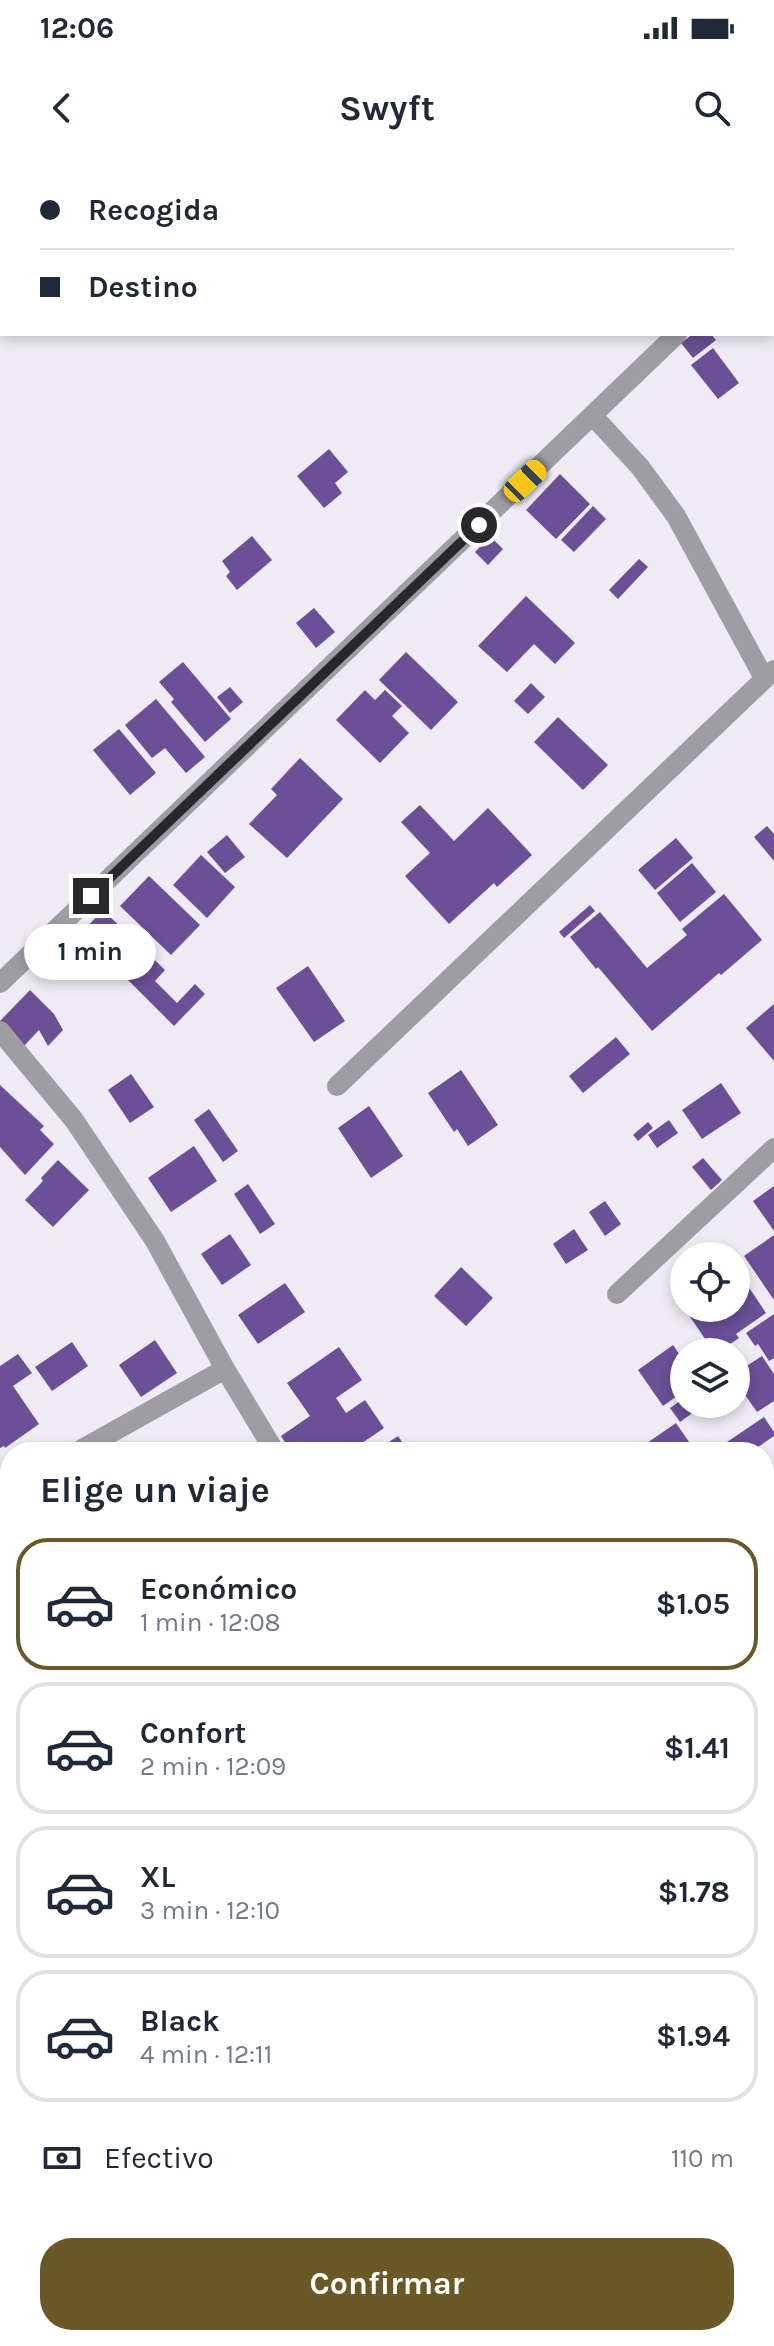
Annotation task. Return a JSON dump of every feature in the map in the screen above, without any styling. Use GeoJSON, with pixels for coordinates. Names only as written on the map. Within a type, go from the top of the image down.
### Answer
{"type":"FeatureCollection","features":[{"type":"Feature","properties":{"kind":"street"},"geometry":{"type":"LineString","coordinates":[[0,983],[675,336]]}},
{"type":"Feature","properties":{"kind":"street"},"geometry":{"type":"LineString","coordinates":[[337,1086],[769,674],[676,516],[640,467],[593,416]]}},
{"type":"Feature","properties":{"kind":"street"},"geometry":{"type":"LineString","coordinates":[[0,1031],[74,1120],[155,1241],[269,1442]]}},
{"type":"Feature","properties":{"kind":"street"},"geometry":{"type":"LineString","coordinates":[[617,1294],[774,1148]]}},
{"type":"Feature","properties":{"kind":"street"},"geometry":{"type":"LineString","coordinates":[[95,1442],[225,1369]]}},
{"type":"Feature","properties":{"kind":"building"},"geometry":{"type":"Polygon","coordinates":[[[690,336],[713,336],[716,340],[693,358],[681,343],[690,336]]]}},
{"type":"Feature","properties":{"kind":"building"},"geometry":{"type":"Polygon","coordinates":[[[713,348],[739,383],[718,399],[691,365],[713,348]]]}},
{"type":"Feature","properties":{"kind":"building"},"geometry":{"type":"Polygon","coordinates":[[[329,449],[348,472],[335,483],[342,493],[324,508],[297,476],[329,449]]]}},
{"type":"Feature","properties":{"kind":"building"},"geometry":{"type":"Polygon","coordinates":[[[560,474],[590,504],[556,539],[526,510],[560,474]]]}},
{"type":"Feature","properties":{"kind":"building"},"geometry":{"type":"Polygon","coordinates":[[[593,506],[606,519],[574,552],[561,540],[593,506]]]}},
{"type":"Feature","properties":{"kind":"building"},"geometry":{"type":"Polygon","coordinates":[[[252,536],[272,560],[237,590],[226,576],[230,572],[222,561],[252,536]]]}},
{"type":"Feature","properties":{"kind":"building"},"geometry":{"type":"Polygon","coordinates":[[[490,536],[503,549],[488,565],[475,552],[490,536]]]}},
{"type":"Feature","properties":{"kind":"building"},"geometry":{"type":"Polygon","coordinates":[[[639,559],[648,567],[618,599],[609,590],[639,559]]]}},
{"type":"Feature","properties":{"kind":"building"},"geometry":{"type":"Polygon","coordinates":[[[526,596],[575,643],[555,664],[534,644],[507,672],[478,646],[526,596]]]}},
{"type":"Feature","properties":{"kind":"building"},"geometry":{"type":"Polygon","coordinates":[[[314,608],[335,632],[316,648],[296,623],[314,608]]]}},
{"type":"Feature","properties":{"kind":"building"},"geometry":{"type":"Polygon","coordinates":[[[406,652],[458,702],[431,730],[379,680],[406,652]]]}},
{"type":"Feature","properties":{"kind":"building"},"geometry":{"type":"Polygon","coordinates":[[[183,662],[231,719],[205,742],[171,702],[174,699],[159,682],[183,662]]]}},
{"type":"Feature","properties":{"kind":"building"},"geometry":{"type":"Polygon","coordinates":[[[531,683],[545,697],[528,714],[514,701],[531,683]]]}},
{"type":"Feature","properties":{"kind":"building"},"geometry":{"type":"Polygon","coordinates":[[[230,687],[243,702],[230,713],[217,697],[230,687]]]}},
{"type":"Feature","properties":{"kind":"building"},"geometry":{"type":"Polygon","coordinates":[[[365,690],[375,700],[385,690],[402,706],[392,716],[409,733],[380,763],[336,720],[365,690]]]}},
{"type":"Feature","properties":{"kind":"building"},"geometry":{"type":"Polygon","coordinates":[[[156,699],[205,757],[186,773],[165,748],[152,758],[125,725],[156,699]]]}},
{"type":"Feature","properties":{"kind":"building"},"geometry":{"type":"Polygon","coordinates":[[[558,717],[608,765],[583,790],[534,742],[558,717]]]}},
{"type":"Feature","properties":{"kind":"building"},"geometry":{"type":"Polygon","coordinates":[[[119,729],[156,773],[130,795],[93,750],[119,729]]]}},
{"type":"Feature","properties":{"kind":"building"},"geometry":{"type":"Polygon","coordinates":[[[300,758],[343,799],[287,858],[249,824],[277,795],[271,789],[300,758]]]}},
{"type":"Feature","properties":{"kind":"building"},"geometry":{"type":"Polygon","coordinates":[[[420,805],[454,841],[488,808],[532,855],[497,887],[494,883],[449,924],[405,876],[430,853],[401,822],[420,805]]]}},
{"type":"Feature","properties":{"kind":"building"},"geometry":{"type":"Polygon","coordinates":[[[767,826],[774,834],[774,861],[754,837],[767,826]]]}},
{"type":"Feature","properties":{"kind":"building"},"geometry":{"type":"Polygon","coordinates":[[[227,835],[245,857],[225,873],[207,852],[227,835]]]}},
{"type":"Feature","properties":{"kind":"building"},"geometry":{"type":"Polygon","coordinates":[[[676,838],[693,858],[655,890],[638,870],[676,838]]]}},
{"type":"Feature","properties":{"kind":"building"},"geometry":{"type":"Polygon","coordinates":[[[201,855],[235,887],[207,918],[173,885],[201,855]]]}},
{"type":"Feature","properties":{"kind":"building"},"geometry":{"type":"Polygon","coordinates":[[[692,863],[716,892],[680,922],[657,893],[692,863]]]}},
{"type":"Feature","properties":{"kind":"building"},"geometry":{"type":"Polygon","coordinates":[[[149,876],[200,925],[171,955],[120,906],[149,876]]]}},
{"type":"Feature","properties":{"kind":"building"},"geometry":{"type":"Polygon","coordinates":[[[724,894],[762,940],[652,1031],[570,937],[600,912],[647,968],[687,935],[682,929],[724,894]]]}},
{"type":"Feature","properties":{"kind":"building"},"geometry":{"type":"Polygon","coordinates":[[[590,905],[595,911],[564,938],[559,932],[590,905]]]}},
{"type":"Feature","properties":{"kind":"building"},"geometry":{"type":"Polygon","coordinates":[[[103,910],[165,970],[155,981],[177,1003],[195,984],[205,994],[174,1026],[81,933],[103,910]]]}},
{"type":"Feature","properties":{"kind":"building"},"geometry":{"type":"Polygon","coordinates":[[[308,966],[345,1021],[314,1042],[276,988],[308,966]]]}},
{"type":"Feature","properties":{"kind":"building"},"geometry":{"type":"Polygon","coordinates":[[[30,990],[54,1014],[63,1030],[48,1046],[39,1030],[23,1047],[0,1026],[0,1021],[30,990]]]}},
{"type":"Feature","properties":{"kind":"building"},"geometry":{"type":"Polygon","coordinates":[[[774,1004],[774,1061],[746,1028],[774,1004]]]}},
{"type":"Feature","properties":{"kind":"building"},"geometry":{"type":"Polygon","coordinates":[[[616,1037],[630,1054],[583,1093],[569,1076],[616,1037]]]}},
{"type":"Feature","properties":{"kind":"building"},"geometry":{"type":"Polygon","coordinates":[[[461,1070],[498,1125],[468,1146],[457,1129],[454,1132],[428,1093],[461,1070]]]}},
{"type":"Feature","properties":{"kind":"building"},"geometry":{"type":"Polygon","coordinates":[[[131,1074],[154,1107],[130,1123],[108,1090],[131,1074]]]}},
{"type":"Feature","properties":{"kind":"building"},"geometry":{"type":"Polygon","coordinates":[[[721,1083],[741,1113],[702,1139],[682,1110],[721,1083]]]}},
{"type":"Feature","properties":{"kind":"building"},"geometry":{"type":"Polygon","coordinates":[[[0,1085],[44,1126],[40,1130],[54,1144],[25,1175],[0,1147],[0,1085]]]}},
{"type":"Feature","properties":{"kind":"building"},"geometry":{"type":"Polygon","coordinates":[[[369,1106],[403,1156],[371,1178],[338,1128],[369,1106]]]}},
{"type":"Feature","properties":{"kind":"building"},"geometry":{"type":"Polygon","coordinates":[[[209,1109],[238,1151],[223,1162],[194,1120],[209,1109]]]}},
{"type":"Feature","properties":{"kind":"building"},"geometry":{"type":"Polygon","coordinates":[[[669,1120],[678,1133],[657,1148],[648,1135],[669,1120]]]}},
{"type":"Feature","properties":{"kind":"building"},"geometry":{"type":"Polygon","coordinates":[[[648,1122],[653,1128],[638,1141],[633,1135],[648,1122]]]}},
{"type":"Feature","properties":{"kind":"building"},"geometry":{"type":"Polygon","coordinates":[[[194,1146],[217,1181],[171,1212],[148,1178],[194,1146]]]}},
{"type":"Feature","properties":{"kind":"building"},"geometry":{"type":"Polygon","coordinates":[[[703,1158],[722,1180],[711,1190],[692,1167],[703,1158]]]}},
{"type":"Feature","properties":{"kind":"building"},"geometry":{"type":"Polygon","coordinates":[[[58,1160],[89,1190],[53,1227],[25,1200],[58,1160]]]}},
{"type":"Feature","properties":{"kind":"building"},"geometry":{"type":"Polygon","coordinates":[[[248,1184],[275,1224],[260,1234],[234,1194],[248,1184]]]}},
{"type":"Feature","properties":{"kind":"building"},"geometry":{"type":"Polygon","coordinates":[[[774,1186],[774,1231],[753,1201],[774,1186]]]}},
{"type":"Feature","properties":{"kind":"building"},"geometry":{"type":"Polygon","coordinates":[[[605,1201],[621,1224],[605,1236],[589,1212],[605,1201]]]}},
{"type":"Feature","properties":{"kind":"building"},"geometry":{"type":"Polygon","coordinates":[[[574,1229],[588,1250],[566,1264],[553,1244],[574,1229]]]}},
{"type":"Feature","properties":{"kind":"building"},"geometry":{"type":"Polygon","coordinates":[[[230,1234],[251,1265],[222,1285],[201,1254],[230,1234]]]}},
{"type":"Feature","properties":{"kind":"building"},"geometry":{"type":"Polygon","coordinates":[[[774,1235],[774,1300],[750,1265],[750,1252],[774,1235]]]}},
{"type":"Feature","properties":{"kind":"building"},"geometry":{"type":"Polygon","coordinates":[[[461,1267],[493,1298],[466,1326],[434,1296],[461,1267]]]}},
{"type":"Feature","properties":{"kind":"building"},"geometry":{"type":"Polygon","coordinates":[[[285,1283],[305,1312],[258,1344],[238,1315],[285,1283]]]}},
{"type":"Feature","properties":{"kind":"building"},"geometry":{"type":"Polygon","coordinates":[[[750,1289],[766,1313],[736,1334],[739,1338],[704,1338],[694,1322],[750,1322],[750,1289]]]}},
{"type":"Feature","properties":{"kind":"building"},"geometry":{"type":"Polygon","coordinates":[[[774,1314],[774,1358],[769,1361],[746,1333],[774,1314]]]}},
{"type":"Feature","properties":{"kind":"building"},"geometry":{"type":"Polygon","coordinates":[[[155,1340],[177,1373],[141,1397],[119,1365],[155,1340]]]}},
{"type":"Feature","properties":{"kind":"building"},"geometry":{"type":"Polygon","coordinates":[[[72,1342],[88,1366],[52,1391],[35,1367],[72,1342]]]}},
{"type":"Feature","properties":{"kind":"building"},"geometry":{"type":"Polygon","coordinates":[[[339,1347],[362,1380],[336,1398],[346,1413],[365,1400],[384,1428],[364,1442],[285,1442],[281,1436],[310,1416],[287,1383],[339,1347]]]}},
{"type":"Feature","properties":{"kind":"building"},"geometry":{"type":"Polygon","coordinates":[[[670,1347],[670,1401],[663,1406],[638,1370],[670,1347]]]}},
{"type":"Feature","properties":{"kind":"building"},"geometry":{"type":"Polygon","coordinates":[[[18,1354],[32,1373],[13,1386],[39,1424],[14,1442],[0,1442],[0,1366],[18,1354]]]}},
{"type":"Feature","properties":{"kind":"building"},"geometry":{"type":"Polygon","coordinates":[[[762,1356],[774,1374],[774,1401],[757,1412],[750,1402],[750,1364],[762,1356]]]}},
{"type":"Feature","properties":{"kind":"building"},"geometry":{"type":"Polygon","coordinates":[[[764,1417],[774,1432],[774,1436],[765,1442],[727,1442],[764,1417]]]}},
{"type":"Feature","properties":{"kind":"building"},"geometry":{"type":"Polygon","coordinates":[[[676,1423],[689,1442],[648,1442],[676,1423]]]}},
{"type":"Feature","properties":{"kind":"route"},"geometry":{"type":"LineString","coordinates":[[91,896],[479,525]]}}]}
